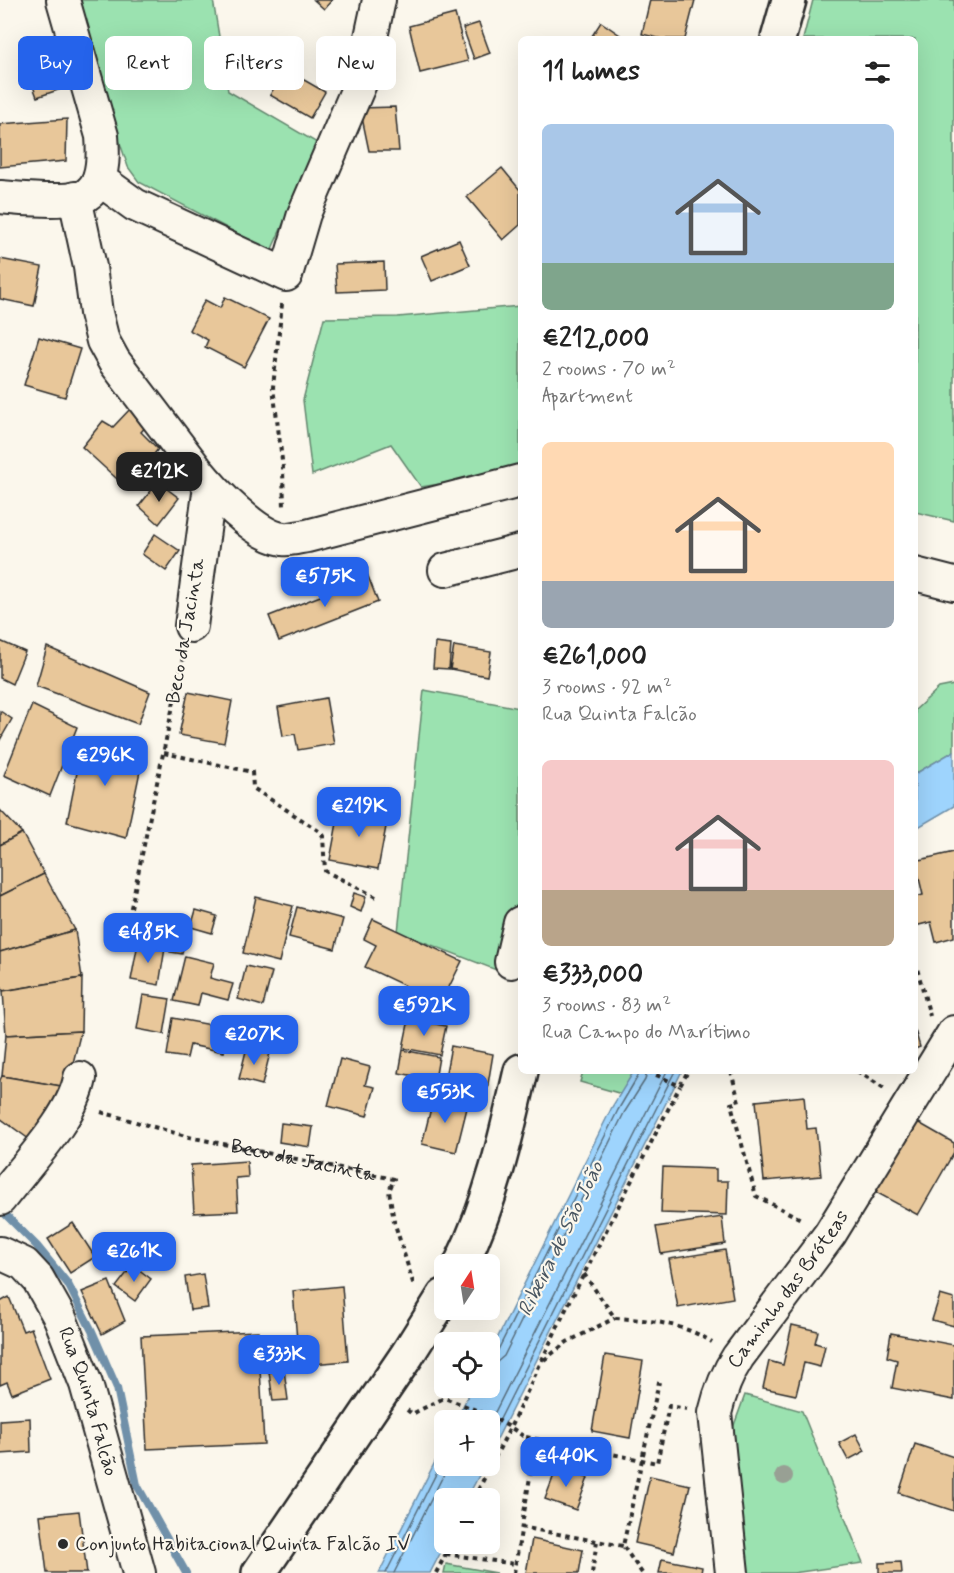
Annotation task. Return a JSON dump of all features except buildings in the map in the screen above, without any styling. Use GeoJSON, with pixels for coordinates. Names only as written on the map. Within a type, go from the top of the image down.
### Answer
{"type":"FeatureCollection","features":[{"type":"Feature","properties":{"kind":"main road"},"geometry":{"type":"LineString","coordinates":[[779,36],[789,0]]}},
{"type":"Feature","properties":{"kind":"main road"},"geometry":{"type":"LineString","coordinates":[[466,1254],[494,1182],[520,1074]]}},
{"type":"Feature","properties":{"kind":"main road"},"geometry":{"type":"LineString","coordinates":[[259,1573],[434,1310]]}},
{"type":"Feature","properties":{"kind":"street"},"geometry":{"type":"LineString","coordinates":[[63,0],[102,136],[103,159],[87,189],[90,267],[96,313],[103,341],[114,361],[210,486],[250,522],[274,537],[285,539],[307,536],[426,507],[518,482]]}},
{"type":"Feature","properties":{"kind":"street"},"geometry":{"type":"LineString","coordinates":[[0,197],[87,189],[135,205],[286,275],[304,214],[362,79],[379,0]]}},
{"type":"Feature","properties":{"kind":"street","name":"Beco da Jacinta"},"geometry":{"type":"LineString","coordinates":[[191,626],[210,486]]}},
{"type":"Feature","properties":{"kind":"street"},"geometry":{"type":"LineString","coordinates":[[445,570],[518,552]]}},
{"type":"Feature","properties":{"kind":"street"},"geometry":{"type":"LineString","coordinates":[[918,575],[954,584]]}},
{"type":"Feature","properties":{"kind":"street"},"geometry":{"type":"LineString","coordinates":[[511,962],[518,932]]}},
{"type":"Feature","properties":{"kind":"street","name":"Caminho das Bróteas"},"geometry":{"type":"LineString","coordinates":[[732,1573],[715,1413],[720,1391],[729,1370],[738,1357],[830,1234],[947,1043]]}},
{"type":"Feature","properties":{"kind":"street"},"geometry":{"type":"LineString","coordinates":[[0,1199],[76,1091]]}},
{"type":"Feature","properties":{"kind":"street","name":"Rua Quinta Falcão"},"geometry":{"type":"LineString","coordinates":[[0,1253],[24,1264],[38,1279],[60,1318],[86,1383],[139,1573]]}},
{"type":"Feature","properties":{"kind":"path"},"geometry":{"type":"LineString","coordinates":[[285,539],[283,468],[273,387],[286,275]]}},
{"type":"Feature","properties":{"kind":"path","name":"Beco da Jacinta"},"geometry":{"type":"LineString","coordinates":[[129,917],[191,626]]}},
{"type":"Feature","properties":{"kind":"path"},"geometry":{"type":"LineString","coordinates":[[164,753],[252,772],[253,788],[319,831],[323,836],[325,871],[378,898]]}},
{"type":"Feature","properties":{"kind":"path"},"geometry":{"type":"LineString","coordinates":[[918,969],[947,1043]]}},
{"type":"Feature","properties":{"kind":"path"},"geometry":{"type":"LineString","coordinates":[[654,1074],[678,1085]]}},
{"type":"Feature","properties":{"kind":"path"},"geometry":{"type":"LineString","coordinates":[[479,1488],[678,1085],[686,1074]]}},
{"type":"Feature","properties":{"kind":"path"},"geometry":{"type":"LineString","coordinates":[[732,1074],[739,1102],[731,1104],[756,1197],[830,1234]]}},
{"type":"Feature","properties":{"kind":"path","name":"Beco da Jacinta"},"geometry":{"type":"LineString","coordinates":[[76,1091],[189,1137],[394,1179],[389,1191],[394,1221],[415,1291],[420,1300],[434,1302]]}},
{"type":"Feature","properties":{"kind":"path"},"geometry":{"type":"LineString","coordinates":[[584,1274],[615,1318]]}},
{"type":"Feature","properties":{"kind":"path"},"geometry":{"type":"LineString","coordinates":[[541,1362],[567,1342],[615,1318],[656,1320],[680,1326],[704,1336],[738,1357]]}},
{"type":"Feature","properties":{"kind":"path"},"geometry":{"type":"LineString","coordinates":[[623,1546],[659,1382]]}},
{"type":"Feature","properties":{"kind":"path"},"geometry":{"type":"LineString","coordinates":[[411,1404],[407,1411],[412,1414],[444,1398],[464,1404],[526,1437],[657,1463],[669,1406],[715,1413]]}},
{"type":"Feature","properties":{"kind":"path"},"geometry":{"type":"LineString","coordinates":[[514,1573],[535,1447],[526,1437]]}},
{"type":"Feature","properties":{"kind":"path"},"geometry":{"type":"LineString","coordinates":[[521,1527],[623,1546],[642,1573]]}},
{"type":"Feature","properties":{"kind":"path"},"geometry":{"type":"LineString","coordinates":[[592,1573],[597,1541]]}},
{"type":"Feature","properties":{"kind":"path"},"geometry":{"type":"LineString","coordinates":[[436,1573],[446,1554],[515,1564]]}},
{"type":"Feature","properties":{"kind":"green space"},"geometry":{"type":"Polygon","coordinates":[[[72,0],[213,0],[219,36],[204,36],[204,90],[228,90],[319,144],[271,251],[139,182],[128,167],[93,63],[93,36],[84,36],[72,0]]]}},
{"type":"Feature","properties":{"kind":"green space"},"geometry":{"type":"Polygon","coordinates":[[[813,0],[954,0],[954,521],[918,513],[918,36],[804,36],[813,0]]]}},
{"type":"Feature","properties":{"kind":"green space"},"geometry":{"type":"Polygon","coordinates":[[[518,306],[518,471],[421,487],[391,444],[312,475],[303,400],[324,318],[398,317],[518,306]]]}},
{"type":"Feature","properties":{"kind":"green space"},"geometry":{"type":"Polygon","coordinates":[[[954,685],[954,751],[918,772],[918,707],[939,688],[954,685]]]}},
{"type":"Feature","properties":{"kind":"green space"},"geometry":{"type":"Polygon","coordinates":[[[424,690],[518,708],[517,978],[398,932],[424,690]]]}},
{"type":"Feature","properties":{"kind":"green space"},"geometry":{"type":"Polygon","coordinates":[[[582,1074],[632,1074],[622,1094],[580,1082],[582,1074]]]}},
{"type":"Feature","properties":{"kind":"green space"},"geometry":{"type":"Polygon","coordinates":[[[745,1395],[802,1411],[863,1563],[793,1573],[747,1573],[726,1447],[745,1395]]]}},
{"type":"Feature","properties":{"kind":"green space"},"geometry":{"type":"Polygon","coordinates":[[[446,1564],[497,1573],[444,1573],[446,1564]]]}},
{"type":"Feature","properties":{"kind":"water"},"geometry":{"type":"Polygon","coordinates":[[[954,751],[954,806],[918,827],[918,772],[954,751]]]}},
{"type":"Feature","properties":{"kind":"water","name":"Ribeira de São João"},"geometry":{"type":"Polygon","coordinates":[[[632,1074],[680,1074],[500,1433],[500,1410],[461,1410],[467,1398],[500,1398],[500,1333],[612,1107],[632,1074]]]}},
{"type":"Feature","properties":{"kind":"water"},"geometry":{"type":"Polygon","coordinates":[[[434,1464],[434,1476],[479,1476],[472,1488],[434,1488],[434,1554],[440,1554],[430,1573],[379,1573],[434,1464]]]}},
{"type":"Feature","properties":{"kind":"waterway"},"geometry":{"type":"LineString","coordinates":[[4,1213],[37,1246],[68,1284],[92,1331],[117,1388],[137,1485],[186,1573]]}},
{"type":"Feature","properties":{"kind":"place","name":"Conjunto Habitacional Quinta Falcão IV"},"geometry":{"type":"Point","coordinates":[63,1544]}}]}
